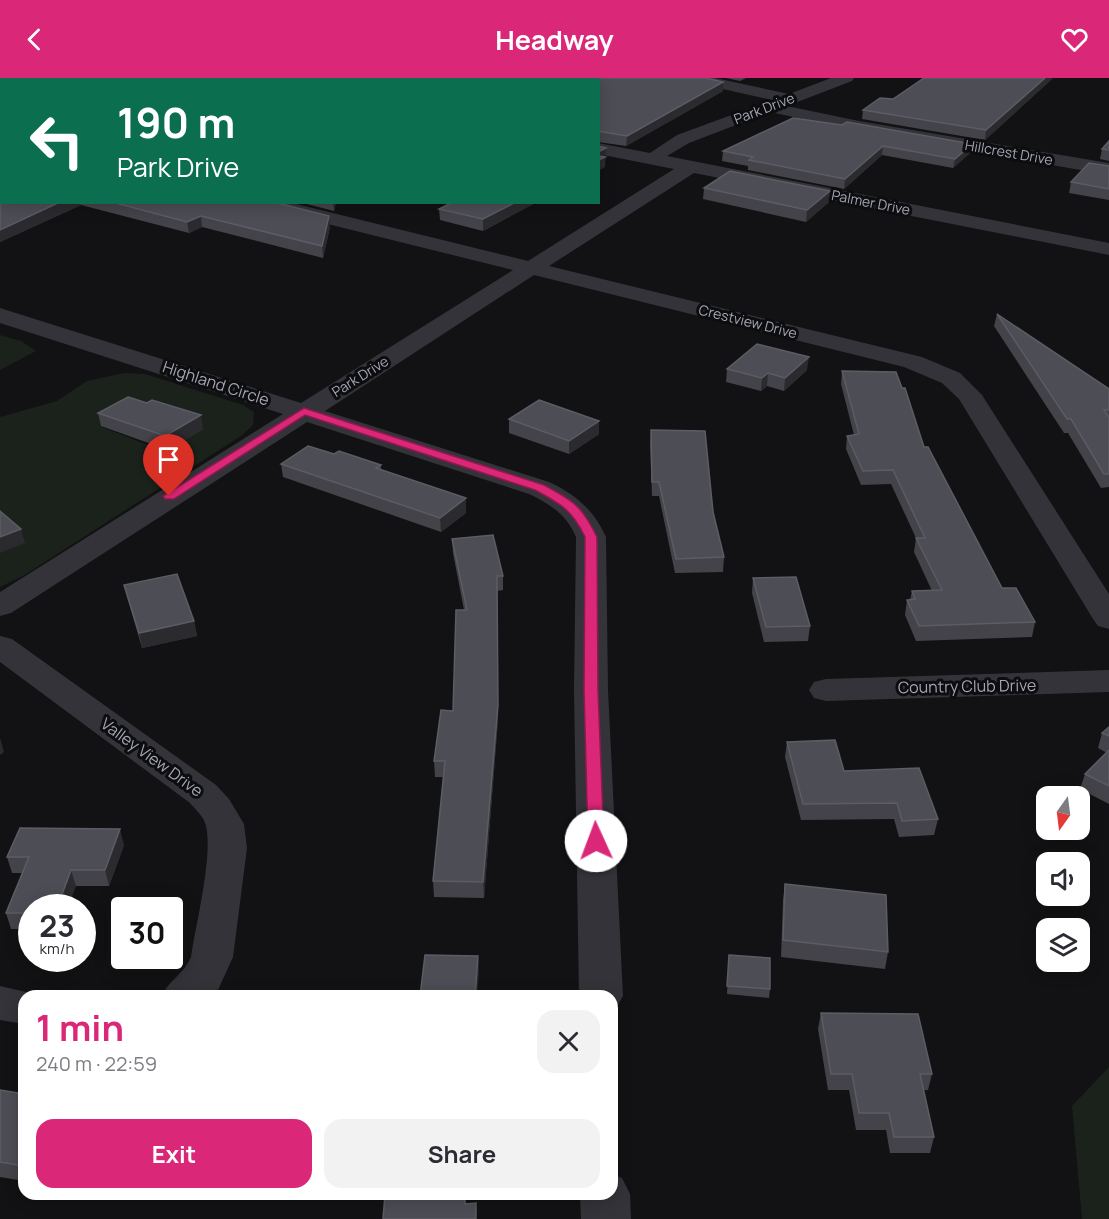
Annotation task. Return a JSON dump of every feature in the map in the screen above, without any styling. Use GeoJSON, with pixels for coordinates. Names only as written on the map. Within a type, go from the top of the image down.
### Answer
{"type":"FeatureCollection","features":[{"type":"Feature","properties":{"kind":"street"},"geometry":{"type":"LineString","coordinates":[[693,78],[790,99]]}},
{"type":"Feature","properties":{"kind":"street","name":"Park Drive"},"geometry":{"type":"LineString","coordinates":[[654,160],[683,139],[846,78]]}},
{"type":"Feature","properties":{"kind":"street","name":"Hillcrest Drive"},"geometry":{"type":"LineString","coordinates":[[768,107],[881,130],[1109,168]]}},
{"type":"Feature","properties":{"kind":"street","name":"Palmer Drive"},"geometry":{"type":"LineString","coordinates":[[600,148],[1109,249]]}},
{"type":"Feature","properties":{"kind":"street","name":"Park Drive"},"geometry":{"type":"LineString","coordinates":[[0,606],[690,167]]}},
{"type":"Feature","properties":{"kind":"street","name":"Crestview Drive"},"geometry":{"type":"LineString","coordinates":[[270,204],[913,362],[951,378],[969,395],[1109,619]]}},
{"type":"Feature","properties":{"kind":"street","name":"Highland Circle"},"geometry":{"type":"LineString","coordinates":[[0,315],[539,488],[565,501],[580,514],[591,537],[591,690],[601,990]]}},
{"type":"Feature","properties":{"kind":"street","name":"Valley View Drive"},"geometry":{"type":"LineString","coordinates":[[0,646],[203,794],[216,808],[225,824],[228,849],[213,957],[192,988]]}},
{"type":"Feature","properties":{"kind":"street","name":"Country Club Drive"},"geometry":{"type":"LineString","coordinates":[[826,690],[1109,681]]}},
{"type":"Feature","properties":{"kind":"street"},"geometry":{"type":"LineString","coordinates":[[0,1003],[18,1006]]}},
{"type":"Feature","properties":{"kind":"street"},"geometry":{"type":"LineString","coordinates":[[605,1200],[606,1219]]}},
{"type":"Feature","properties":{"kind":"shaded area"},"geometry":{"type":"Polygon","coordinates":[[[0,335],[21,341],[36,351],[0,370],[0,335]]]}},
{"type":"Feature","properties":{"kind":"shaded area"},"geometry":{"type":"Polygon","coordinates":[[[124,373],[145,374],[243,405],[254,412],[253,425],[241,436],[23,576],[0,587],[0,417],[57,401],[87,381],[124,373]],[[102,427],[168,453],[174,449],[172,447],[203,429],[102,427]]]}},
{"type":"Feature","properties":{"kind":"shaded area"},"geometry":{"type":"Polygon","coordinates":[[[1109,1067],[1109,1219],[1082,1219],[1072,1106],[1109,1067]]]}},
{"type":"Feature","properties":{"kind":"building"},"geometry":{"type":"Polygon","coordinates":[[[600,78],[706,78],[723,82],[627,136],[600,131],[600,78]]]}},
{"type":"Feature","properties":{"kind":"building"},"geometry":{"type":"Polygon","coordinates":[[[924,78],[1045,78],[986,130],[863,110],[880,98],[893,99],[924,78]]]}},
{"type":"Feature","properties":{"kind":"building"},"geometry":{"type":"Polygon","coordinates":[[[793,118],[842,125],[847,122],[972,144],[955,159],[883,146],[845,179],[749,160],[753,157],[723,151],[793,118]]]}},
{"type":"Feature","properties":{"kind":"building"},"geometry":{"type":"Polygon","coordinates":[[[1109,141],[1109,150],[1102,149],[1109,141]]]}},
{"type":"Feature","properties":{"kind":"building"},"geometry":{"type":"Polygon","coordinates":[[[1089,163],[1109,166],[1109,189],[1071,182],[1089,163]]]}},
{"type":"Feature","properties":{"kind":"building"},"geometry":{"type":"Polygon","coordinates":[[[730,171],[830,191],[807,210],[704,188],[730,171]]]}},
{"type":"Feature","properties":{"kind":"building"},"geometry":{"type":"Polygon","coordinates":[[[0,204],[56,204],[0,230],[0,204]]]}},
{"type":"Feature","properties":{"kind":"building"},"geometry":{"type":"Polygon","coordinates":[[[120,204],[282,204],[329,216],[322,246],[201,216],[187,222],[120,204]]]}},
{"type":"Feature","properties":{"kind":"building"},"geometry":{"type":"Polygon","coordinates":[[[449,204],[512,204],[483,219],[439,209],[449,204]]]}},
{"type":"Feature","properties":{"kind":"building"},"geometry":{"type":"Polygon","coordinates":[[[997,314],[1109,389],[1109,410],[1104,410],[1109,417],[1109,474],[1104,474],[1071,419],[1067,419],[997,314]]]}},
{"type":"Feature","properties":{"kind":"building"},"geometry":{"type":"Polygon","coordinates":[[[757,344],[809,357],[785,378],[768,373],[762,378],[727,369],[757,344]]]}},
{"type":"Feature","properties":{"kind":"building"},"geometry":{"type":"Polygon","coordinates":[[[842,371],[896,372],[902,388],[905,388],[924,447],[928,447],[1002,588],[1016,588],[1035,622],[919,626],[907,600],[915,599],[912,591],[942,590],[916,538],[925,538],[893,470],[863,471],[847,436],[859,434],[842,371]]]}},
{"type":"Feature","properties":{"kind":"building"},"geometry":{"type":"Polygon","coordinates":[[[128,397],[147,403],[152,400],[201,415],[165,436],[98,413],[128,397]]]}},
{"type":"Feature","properties":{"kind":"building"},"geometry":{"type":"Polygon","coordinates":[[[539,400],[599,421],[569,441],[509,419],[539,400]]]}},
{"type":"Feature","properties":{"kind":"building"},"geometry":{"type":"Polygon","coordinates":[[[651,430],[705,431],[713,512],[724,557],[676,559],[659,482],[652,482],[651,430]]]}},
{"type":"Feature","properties":{"kind":"building"},"geometry":{"type":"Polygon","coordinates":[[[308,446],[334,454],[339,451],[381,465],[376,468],[466,498],[440,518],[281,464],[308,446]]]}},
{"type":"Feature","properties":{"kind":"building"},"geometry":{"type":"Polygon","coordinates":[[[0,511],[21,529],[0,537],[0,511]]]}},
{"type":"Feature","properties":{"kind":"building"},"geometry":{"type":"Polygon","coordinates":[[[493,535],[503,576],[497,576],[498,705],[483,882],[433,881],[445,761],[434,761],[441,710],[453,711],[456,610],[467,610],[452,539],[493,535]]]}},
{"type":"Feature","properties":{"kind":"building"},"geometry":{"type":"Polygon","coordinates":[[[177,574],[194,621],[139,633],[124,585],[177,574]]]}},
{"type":"Feature","properties":{"kind":"building"},"geometry":{"type":"Polygon","coordinates":[[[796,577],[810,626],[766,627],[753,578],[796,577]]]}},
{"type":"Feature","properties":{"kind":"building"},"geometry":{"type":"Polygon","coordinates":[[[1109,727],[1109,736],[1102,733],[1109,727]]]}},
{"type":"Feature","properties":{"kind":"building"},"geometry":{"type":"Polygon","coordinates":[[[835,740],[844,771],[919,768],[938,819],[902,821],[897,803],[803,804],[787,742],[835,740]]]}},
{"type":"Feature","properties":{"kind":"building"},"geometry":{"type":"Polygon","coordinates":[[[1109,750],[1109,786],[1085,774],[1109,750]]]}},
{"type":"Feature","properties":{"kind":"building"},"geometry":{"type":"Polygon","coordinates":[[[20,828],[120,829],[105,870],[71,870],[62,894],[18,894],[18,913],[6,913],[29,857],[7,857],[20,828]]]}},
{"type":"Feature","properties":{"kind":"building"},"geometry":{"type":"Polygon","coordinates":[[[785,884],[886,895],[888,952],[783,940],[785,884]]]}},
{"type":"Feature","properties":{"kind":"building"},"geometry":{"type":"Polygon","coordinates":[[[425,955],[478,956],[475,990],[421,990],[425,955]]]}},
{"type":"Feature","properties":{"kind":"building"},"geometry":{"type":"Polygon","coordinates":[[[729,955],[770,958],[770,989],[727,986],[729,955]]]}},
{"type":"Feature","properties":{"kind":"building"},"geometry":{"type":"Polygon","coordinates":[[[821,1013],[918,1014],[932,1074],[920,1074],[934,1137],[894,1137],[889,1113],[859,1113],[852,1074],[831,1074],[821,1013]]]}},
{"type":"Feature","properties":{"kind":"building"},"geometry":{"type":"Polygon","coordinates":[[[0,1090],[18,1093],[18,1165],[0,1162],[0,1090]]]}},
{"type":"Feature","properties":{"kind":"building"},"geometry":{"type":"Polygon","coordinates":[[[385,1200],[465,1200],[465,1204],[476,1203],[476,1219],[383,1219],[385,1200]]]}},
{"type":"Feature","properties":{"kind":"route"},"geometry":{"type":"LineString","coordinates":[[169,496],[304,411],[539,488],[565,501],[580,514],[591,537],[591,690],[596,841]]}}]}
